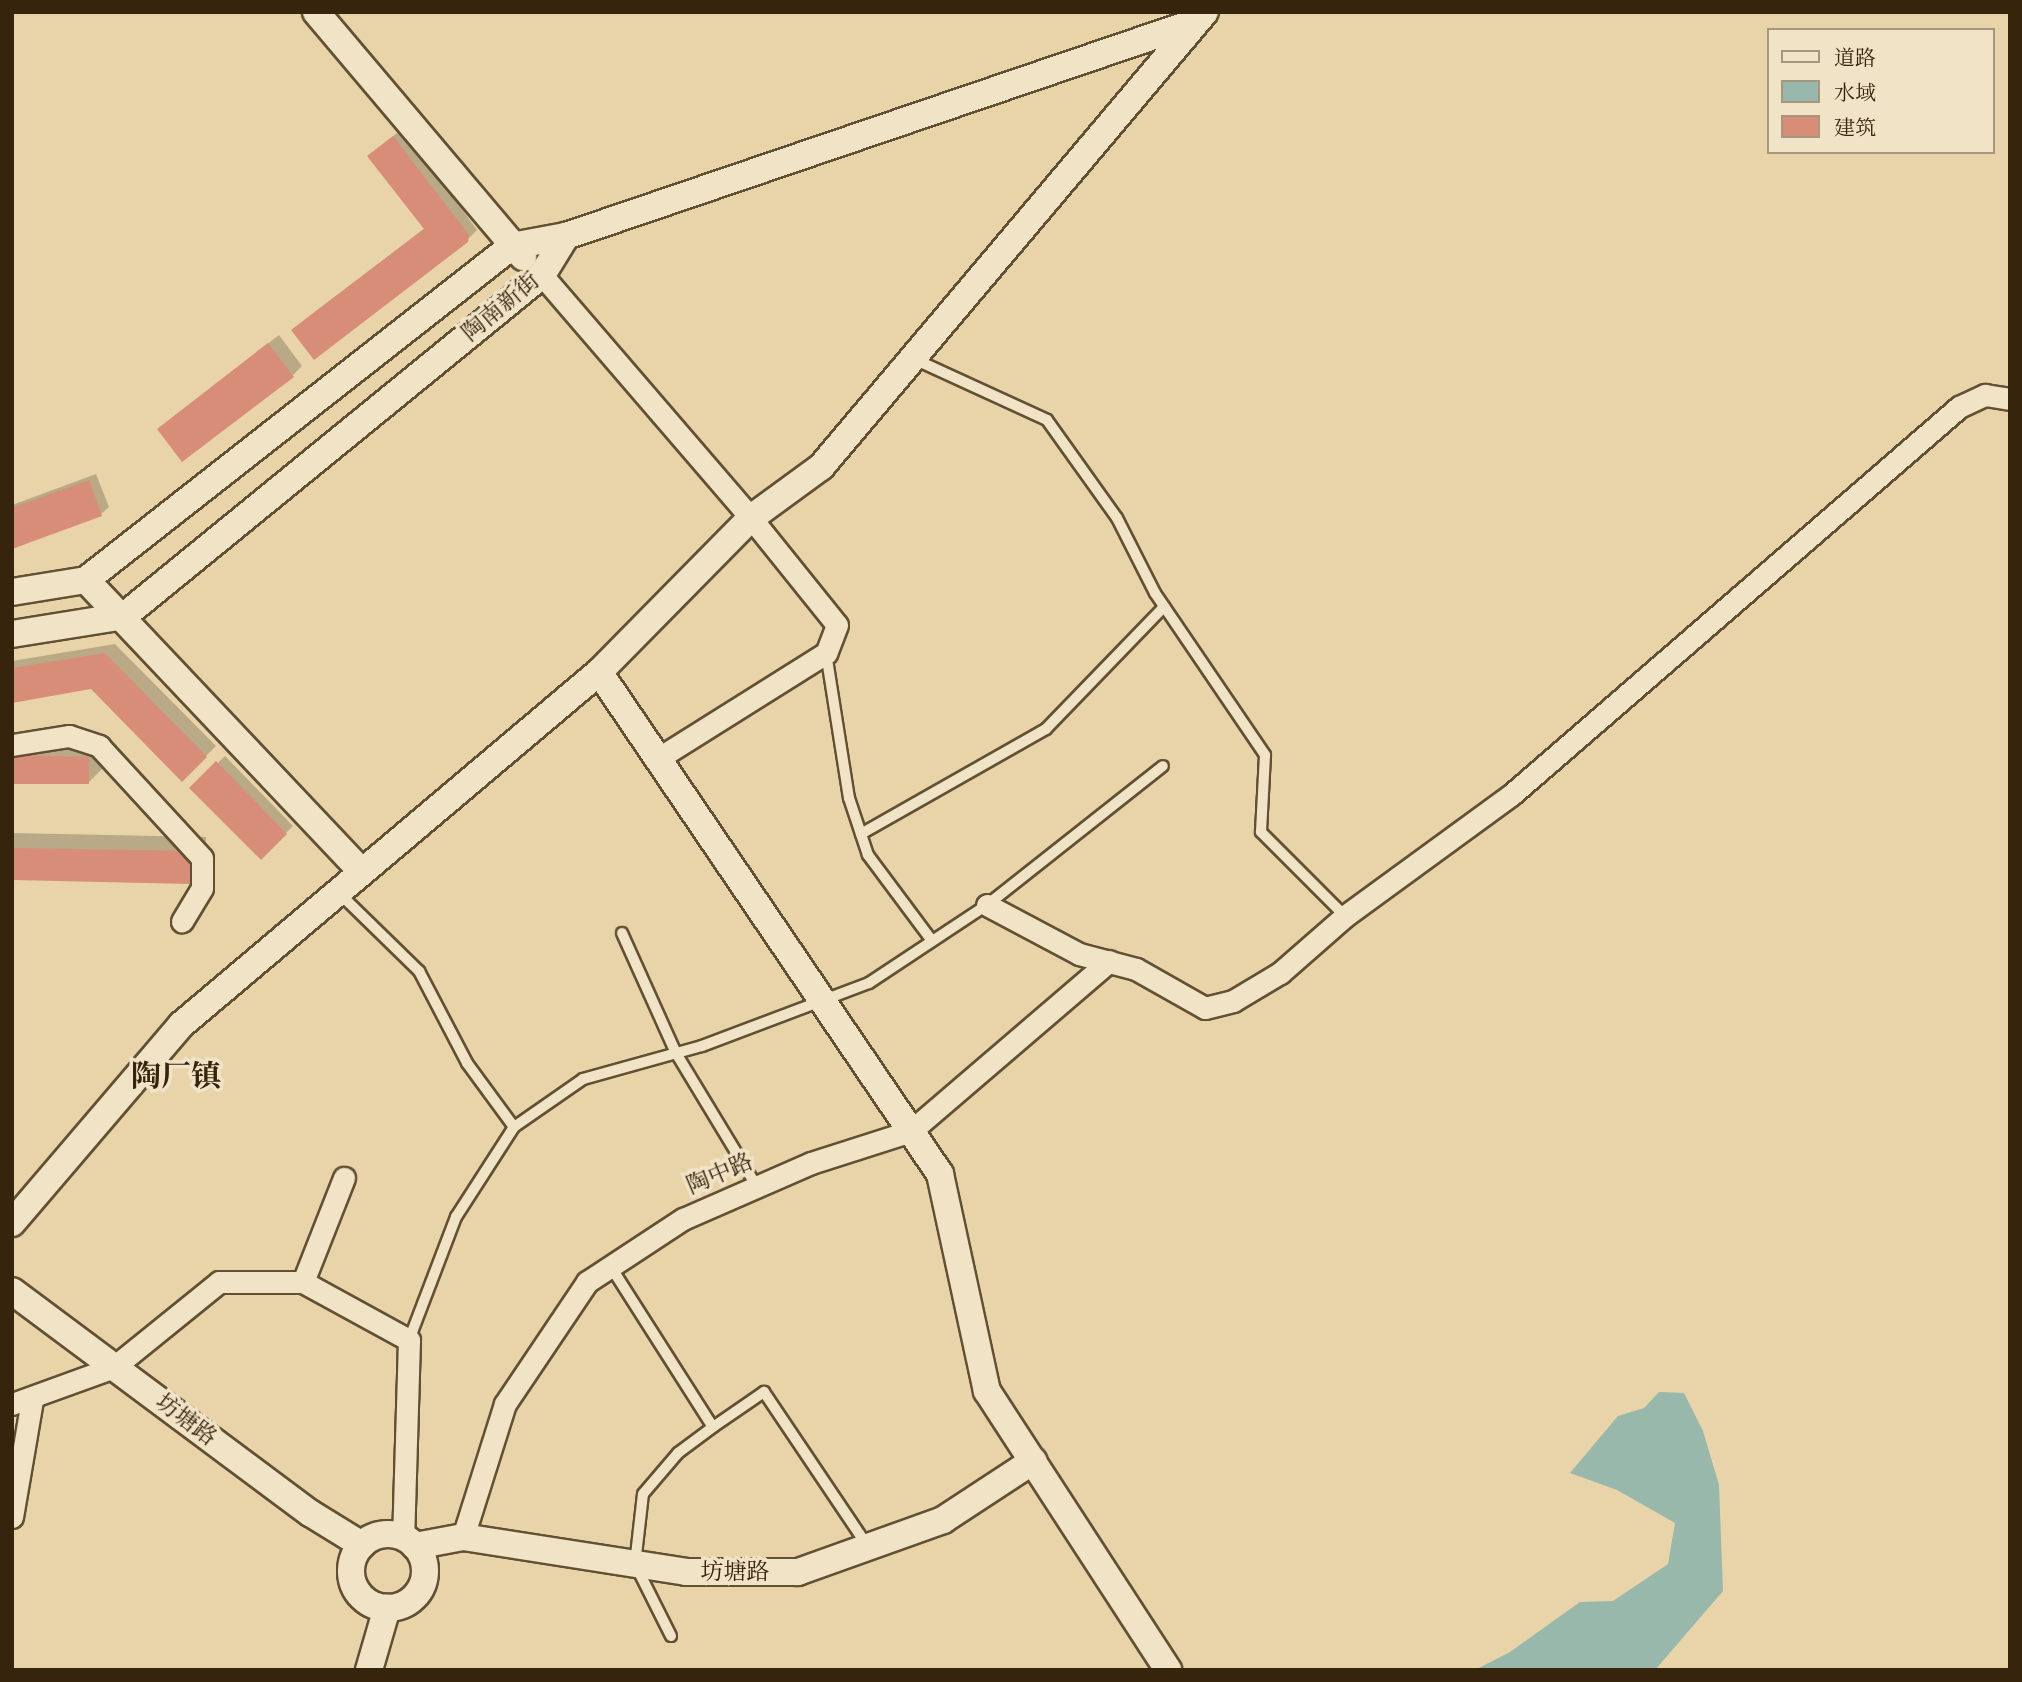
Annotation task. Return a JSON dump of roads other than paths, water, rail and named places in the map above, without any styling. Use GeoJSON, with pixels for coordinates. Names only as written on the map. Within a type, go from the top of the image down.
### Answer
{"type":"FeatureCollection","features":[{"type":"Feature","properties":{"kind":"street"},"geometry":{"type":"LineString","coordinates":[[316,12],[512,246],[542,275],[751,517],[836,625],[826,653],[657,758]]}},
{"type":"Feature","properties":{"kind":"street"},"geometry":{"type":"LineString","coordinates":[[566,236],[1201,17]]}},
{"type":"Feature","properties":{"kind":"street"},"geometry":{"type":"LineString","coordinates":[[12,1223],[181,1025],[598,672],[751,517],[821,467],[1201,17]]}},
{"type":"Feature","properties":{"kind":"street","name":"陶南新街"},"geometry":{"type":"LineString","coordinates":[[12,592],[86,580],[512,246],[566,236]]}},
{"type":"Feature","properties":{"kind":"street","name":"陶南新街"},"geometry":{"type":"LineString","coordinates":[[124,617],[542,275],[566,236]]}},
{"type":"Feature","properties":{"kind":"street"},"geometry":{"type":"LineString","coordinates":[[987,905],[1079,954],[1136,969],[1205,1008],[1233,1001],[1280,972],[1345,916],[1511,795],[1959,408],[1985,395],[2010,399]]}},
{"type":"Feature","properties":{"kind":"street"},"geometry":{"type":"LineString","coordinates":[[86,580],[124,617],[361,871]]}},
{"type":"Feature","properties":{"kind":"street"},"geometry":{"type":"LineString","coordinates":[[12,634],[124,617]]}},
{"type":"Feature","properties":{"kind":"street"},"geometry":{"type":"LineString","coordinates":[[598,672],[940,1174],[987,1391],[1168,1670]]}},
{"type":"Feature","properties":{"kind":"street"},"geometry":{"type":"LineString","coordinates":[[12,745],[69,736],[99,746],[202,858],[202,888],[182,921]]}},
{"type":"Feature","properties":{"kind":"street","name":"陶中路"},"geometry":{"type":"LineString","coordinates":[[463,1537],[505,1404],[587,1282],[609,1264],[683,1219],[811,1163],[911,1131],[1109,961]]}},
{"type":"Feature","properties":{"kind":"street"},"geometry":{"type":"LineString","coordinates":[[303,1282],[344,1178]]}},
{"type":"Feature","properties":{"kind":"street"},"geometry":{"type":"LineString","coordinates":[[12,1517],[22,1402],[114,1367],[219,1282],[303,1282],[409,1340],[409,1542]]}},
{"type":"Feature","properties":{"kind":"street","name":"坊塘路"},"geometry":{"type":"LineString","coordinates":[[12,1291],[310,1513],[362,1545]]}},
{"type":"Feature","properties":{"kind":"street","name":"坊塘路"},"geometry":{"type":"LineString","coordinates":[[409,1542],[463,1537],[686,1572],[798,1572],[943,1520],[1033,1461]]}},
{"type":"Feature","properties":{"kind":"street"},"geometry":{"type":"LineString","coordinates":[[382,1536],[409,1542],[423,1558],[422,1586],[402,1606],[387,1608],[367,1601],[354,1585],[352,1564],[362,1545],[382,1536]]}},
{"type":"Feature","properties":{"kind":"street"},"geometry":{"type":"LineString","coordinates":[[369,1670],[387,1608]]}},
{"type":"Feature","properties":{"kind":"lane"},"geometry":{"type":"LineString","coordinates":[[914,359],[1047,420],[1117,517],[1164,607],[1265,755],[1261,832],[1345,916]]}},
{"type":"Feature","properties":{"kind":"lane"},"geometry":{"type":"LineString","coordinates":[[861,834],[1045,729],[1164,607]]}},
{"type":"Feature","properties":{"kind":"lane"},"geometry":{"type":"LineString","coordinates":[[826,653],[849,798],[868,855],[932,942]]}},
{"type":"Feature","properties":{"kind":"lane"},"geometry":{"type":"LineString","coordinates":[[409,1340],[456,1217],[514,1127],[583,1079],[676,1053],[824,1003],[869,983],[987,905],[1163,766]]}},
{"type":"Feature","properties":{"kind":"lane"},"geometry":{"type":"LineString","coordinates":[[337,891],[419,971],[467,1063],[514,1127]]}},
{"type":"Feature","properties":{"kind":"lane"},"geometry":{"type":"LineString","coordinates":[[622,933],[676,1053],[757,1187]]}},
{"type":"Feature","properties":{"kind":"lane"},"geometry":{"type":"LineString","coordinates":[[609,1264],[712,1427]]}},
{"type":"Feature","properties":{"kind":"lane"},"geometry":{"type":"LineString","coordinates":[[671,1636],[635,1564],[643,1493],[678,1453],[764,1392],[868,1547]]}},
{"type":"Feature","properties":{"kind":"water"},"geometry":{"type":"Polygon","coordinates":[[[1659,1392],[1684,1393],[1703,1431],[1719,1485],[1723,1591],[1655,1670],[1475,1670],[1510,1652],[1580,1602],[1613,1601],[1668,1564],[1675,1523],[1617,1490],[1570,1473],[1618,1416],[1644,1408],[1659,1392]]]}},
{"type":"Feature","properties":{"kind":"district","name":"陶厂镇"},"geometry":{"type":"Point","coordinates":[176,1077]}}]}
